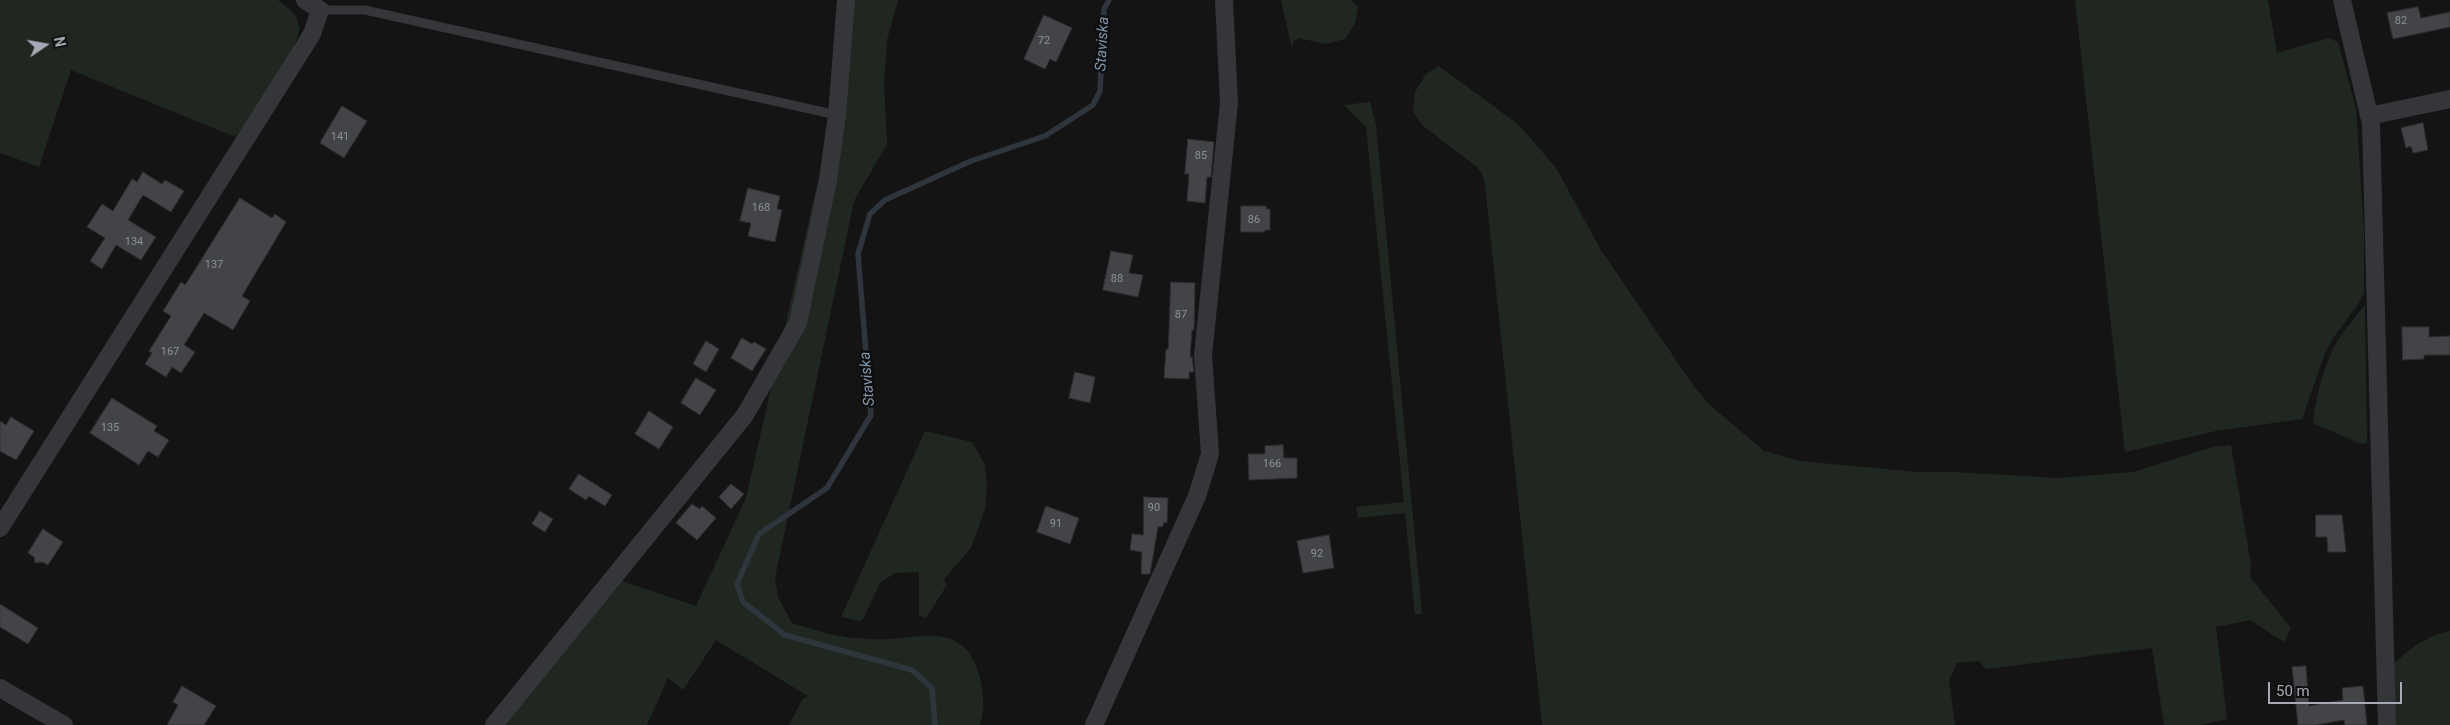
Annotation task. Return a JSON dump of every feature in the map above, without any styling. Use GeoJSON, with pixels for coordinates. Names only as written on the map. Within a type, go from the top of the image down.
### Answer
{"type":"FeatureCollection","features":[{"type":"Feature","properties":{"kind":"street"},"geometry":{"type":"LineString","coordinates":[[0,528],[312,34],[320,10],[305,0]]}},
{"type":"Feature","properties":{"kind":"street"},"geometry":{"type":"LineString","coordinates":[[494,725],[745,415],[798,323],[828,180],[837,115],[846,0]]}},
{"type":"Feature","properties":{"kind":"street"},"geometry":{"type":"LineString","coordinates":[[1094,725],[1197,496],[1210,454],[1203,355],[1230,103],[1224,0]]}},
{"type":"Feature","properties":{"kind":"street"},"geometry":{"type":"LineString","coordinates":[[2342,0],[2369,116],[2387,725]]}},
{"type":"Feature","properties":{"kind":"street"},"geometry":{"type":"LineString","coordinates":[[2369,116],[2450,99]]}},
{"type":"Feature","properties":{"kind":"street"},"geometry":{"type":"LineString","coordinates":[[0,688],[52,722]]}},
{"type":"Feature","properties":{"kind":"lane"},"geometry":{"type":"LineString","coordinates":[[320,10],[365,10],[837,115]]}},
{"type":"Feature","properties":{"kind":"shaded area"},"geometry":{"type":"Polygon","coordinates":[[[0,0],[278,0],[297,18],[299,27],[298,36],[275,80],[239,134],[233,136],[71,70],[39,167],[0,153],[0,0]]]}},
{"type":"Feature","properties":{"kind":"shaded area"},"geometry":{"type":"Polygon","coordinates":[[[848,0],[898,0],[887,40],[884,84],[887,144],[854,201],[775,578],[778,597],[792,623],[840,636],[886,639],[929,636],[953,640],[971,655],[977,669],[983,697],[980,725],[789,725],[802,700],[808,696],[716,640],[683,690],[668,678],[647,725],[503,725],[616,579],[696,606],[746,498],[832,119],[848,0]]]}},
{"type":"Feature","properties":{"kind":"shaded area"},"geometry":{"type":"Polygon","coordinates":[[[1281,0],[1351,0],[1358,7],[1355,24],[1345,39],[1325,44],[1299,38],[1293,42],[1292,49],[1281,0]]]}},
{"type":"Feature","properties":{"kind":"shaded area"},"geometry":{"type":"Polygon","coordinates":[[[2075,0],[2268,0],[2277,53],[2328,38],[2338,42],[2356,108],[2364,232],[2364,293],[2325,353],[2302,419],[2216,431],[2125,452],[2075,0]]]}},
{"type":"Feature","properties":{"kind":"shaded area"},"geometry":{"type":"Polygon","coordinates":[[[1439,66],[1519,125],[1556,168],[1601,250],[1695,388],[1711,406],[1764,451],[1800,461],[1917,472],[1955,472],[2057,478],[2133,472],[2213,447],[2231,445],[2251,565],[2250,577],[2291,628],[2284,642],[2250,620],[2216,627],[2227,719],[2201,725],[2164,725],[2152,648],[1986,669],[1979,661],[1957,663],[1949,680],[1955,725],[1542,725],[1485,185],[1482,173],[1477,167],[1422,125],[1413,112],[1415,92],[1426,74],[1439,66]]]}},
{"type":"Feature","properties":{"kind":"shaded area"},"geometry":{"type":"Polygon","coordinates":[[[1370,102],[1376,124],[1422,614],[1415,614],[1405,513],[1358,518],[1356,507],[1404,502],[1366,127],[1344,105],[1370,102]]]}},
{"type":"Feature","properties":{"kind":"shaded area"},"geometry":{"type":"Polygon","coordinates":[[[2365,305],[2367,443],[2361,444],[2313,423],[2318,392],[2332,351],[2340,337],[2365,305]]]}},
{"type":"Feature","properties":{"kind":"shaded area"},"geometry":{"type":"Polygon","coordinates":[[[925,431],[972,442],[985,465],[987,487],[985,509],[971,548],[944,579],[947,585],[926,618],[919,615],[919,572],[895,573],[880,583],[864,617],[860,621],[841,617],[925,431]]]}},
{"type":"Feature","properties":{"kind":"shaded area"},"geometry":{"type":"Polygon","coordinates":[[[2450,631],[2450,725],[2393,725],[2390,668],[2403,655],[2425,640],[2450,631]]]}},
{"type":"Feature","properties":{"kind":"building"},"geometry":{"type":"Polygon","coordinates":[[[2418,7],[2421,18],[2450,12],[2450,27],[2393,39],[2387,13],[2418,7]]]}},
{"type":"Feature","properties":{"kind":"building"},"geometry":{"type":"Polygon","coordinates":[[[1044,15],[1072,28],[1056,62],[1050,59],[1045,69],[1024,59],[1044,15]]]}},
{"type":"Feature","properties":{"kind":"building"},"geometry":{"type":"Polygon","coordinates":[[[342,106],[367,121],[344,158],[320,143],[342,106]]]}},
{"type":"Feature","properties":{"kind":"building"},"geometry":{"type":"Polygon","coordinates":[[[2423,123],[2428,150],[2413,153],[2411,146],[2406,148],[2401,128],[2423,123]]]}},
{"type":"Feature","properties":{"kind":"building"},"geometry":{"type":"Polygon","coordinates":[[[1188,139],[1214,142],[1211,177],[1207,177],[1205,203],[1187,201],[1189,174],[1185,174],[1188,139]]]}},
{"type":"Feature","properties":{"kind":"building"},"geometry":{"type":"Polygon","coordinates":[[[143,172],[162,184],[165,180],[184,191],[171,212],[143,195],[128,220],[156,237],[141,260],[116,245],[102,269],[90,261],[105,238],[87,227],[102,204],[113,211],[132,179],[137,182],[143,172]]]}},
{"type":"Feature","properties":{"kind":"building"},"geometry":{"type":"Polygon","coordinates":[[[748,188],[780,196],[777,209],[782,210],[775,242],[748,236],[751,223],[740,221],[748,188]]]}},
{"type":"Feature","properties":{"kind":"building"},"geometry":{"type":"Polygon","coordinates":[[[240,198],[272,218],[275,214],[286,222],[242,296],[250,301],[233,330],[204,313],[184,345],[195,352],[181,373],[172,367],[166,377],[145,364],[152,353],[149,351],[171,316],[163,311],[181,282],[185,285],[240,198]]]}},
{"type":"Feature","properties":{"kind":"building"},"geometry":{"type":"Polygon","coordinates":[[[1241,206],[1266,206],[1266,209],[1270,209],[1270,230],[1265,230],[1265,232],[1241,232],[1241,206]]]}},
{"type":"Feature","properties":{"kind":"building"},"geometry":{"type":"Polygon","coordinates":[[[1111,251],[1133,255],[1129,273],[1143,275],[1138,297],[1103,290],[1111,251]]]}},
{"type":"Feature","properties":{"kind":"building"},"geometry":{"type":"Polygon","coordinates":[[[1171,282],[1195,283],[1194,330],[1192,330],[1190,357],[1192,357],[1194,372],[1189,372],[1189,379],[1164,378],[1166,349],[1168,349],[1171,282]]]}},
{"type":"Feature","properties":{"kind":"building"},"geometry":{"type":"Polygon","coordinates":[[[2402,327],[2429,327],[2429,337],[2450,336],[2450,355],[2424,355],[2424,359],[2403,360],[2402,327]]]}},
{"type":"Feature","properties":{"kind":"building"},"geometry":{"type":"Polygon","coordinates":[[[742,338],[766,349],[752,371],[731,358],[742,338]]]}},
{"type":"Feature","properties":{"kind":"building"},"geometry":{"type":"Polygon","coordinates":[[[706,341],[719,349],[706,372],[693,364],[706,341]]]}},
{"type":"Feature","properties":{"kind":"building"},"geometry":{"type":"Polygon","coordinates":[[[1075,372],[1095,377],[1090,403],[1069,398],[1075,372]]]}},
{"type":"Feature","properties":{"kind":"building"},"geometry":{"type":"Polygon","coordinates":[[[696,378],[716,390],[700,415],[681,403],[696,378]]]}},
{"type":"Feature","properties":{"kind":"building"},"geometry":{"type":"Polygon","coordinates":[[[112,398],[157,426],[154,431],[169,440],[158,457],[148,451],[139,465],[90,433],[112,398]]]}},
{"type":"Feature","properties":{"kind":"building"},"geometry":{"type":"Polygon","coordinates":[[[649,411],[673,427],[659,449],[635,434],[649,411]]]}},
{"type":"Feature","properties":{"kind":"building"},"geometry":{"type":"Polygon","coordinates":[[[11,417],[34,431],[16,460],[0,451],[0,421],[6,425],[11,417]]]}},
{"type":"Feature","properties":{"kind":"building"},"geometry":{"type":"Polygon","coordinates":[[[1283,445],[1284,458],[1297,458],[1297,478],[1249,480],[1248,454],[1265,454],[1265,446],[1283,445]]]}},
{"type":"Feature","properties":{"kind":"building"},"geometry":{"type":"Polygon","coordinates":[[[579,474],[612,495],[605,506],[589,496],[586,500],[569,489],[579,474]]]}},
{"type":"Feature","properties":{"kind":"building"},"geometry":{"type":"Polygon","coordinates":[[[731,484],[744,494],[731,509],[719,497],[731,484]]]}},
{"type":"Feature","properties":{"kind":"building"},"geometry":{"type":"Polygon","coordinates":[[[1144,497],[1168,498],[1167,523],[1164,522],[1163,526],[1158,527],[1150,574],[1141,574],[1142,552],[1130,550],[1132,534],[1143,535],[1144,497]]]}},
{"type":"Feature","properties":{"kind":"building"},"geometry":{"type":"Polygon","coordinates":[[[692,504],[700,509],[702,506],[716,518],[697,540],[676,523],[692,504]]]}},
{"type":"Feature","properties":{"kind":"building"},"geometry":{"type":"Polygon","coordinates":[[[1046,506],[1079,518],[1070,544],[1037,532],[1046,506]]]}},
{"type":"Feature","properties":{"kind":"building"},"geometry":{"type":"Polygon","coordinates":[[[540,511],[553,519],[545,532],[532,524],[540,511]]]}},
{"type":"Feature","properties":{"kind":"building"},"geometry":{"type":"Polygon","coordinates":[[[2316,515],[2342,515],[2346,552],[2328,552],[2327,537],[2316,537],[2316,515]]]}},
{"type":"Feature","properties":{"kind":"building"},"geometry":{"type":"Polygon","coordinates":[[[43,529],[63,542],[48,565],[42,562],[35,563],[34,557],[28,553],[43,529]]]}},
{"type":"Feature","properties":{"kind":"building"},"geometry":{"type":"Polygon","coordinates":[[[1329,535],[1334,568],[1303,573],[1297,541],[1329,535]]]}},
{"type":"Feature","properties":{"kind":"building"},"geometry":{"type":"Polygon","coordinates":[[[0,604],[38,628],[28,644],[0,627],[0,604]]]}},
{"type":"Feature","properties":{"kind":"building"},"geometry":{"type":"Polygon","coordinates":[[[2306,666],[2309,706],[2343,700],[2342,688],[2363,686],[2367,725],[2345,725],[2344,720],[2316,725],[2298,725],[2292,667],[2306,666]]]}},
{"type":"Feature","properties":{"kind":"building"},"geometry":{"type":"Polygon","coordinates":[[[182,686],[216,706],[204,725],[167,725],[178,705],[173,702],[182,686]]]}},
{"type":"Feature","properties":{"kind":"waterway","name":"Staviska"},"geometry":{"type":"LineString","coordinates":[[935,725],[932,688],[912,670],[785,635],[743,602],[737,584],[759,534],[827,488],[871,415],[858,254],[870,214],[885,200],[971,161],[1045,136],[1093,105],[1100,91],[1104,9],[1109,0]]}}]}
